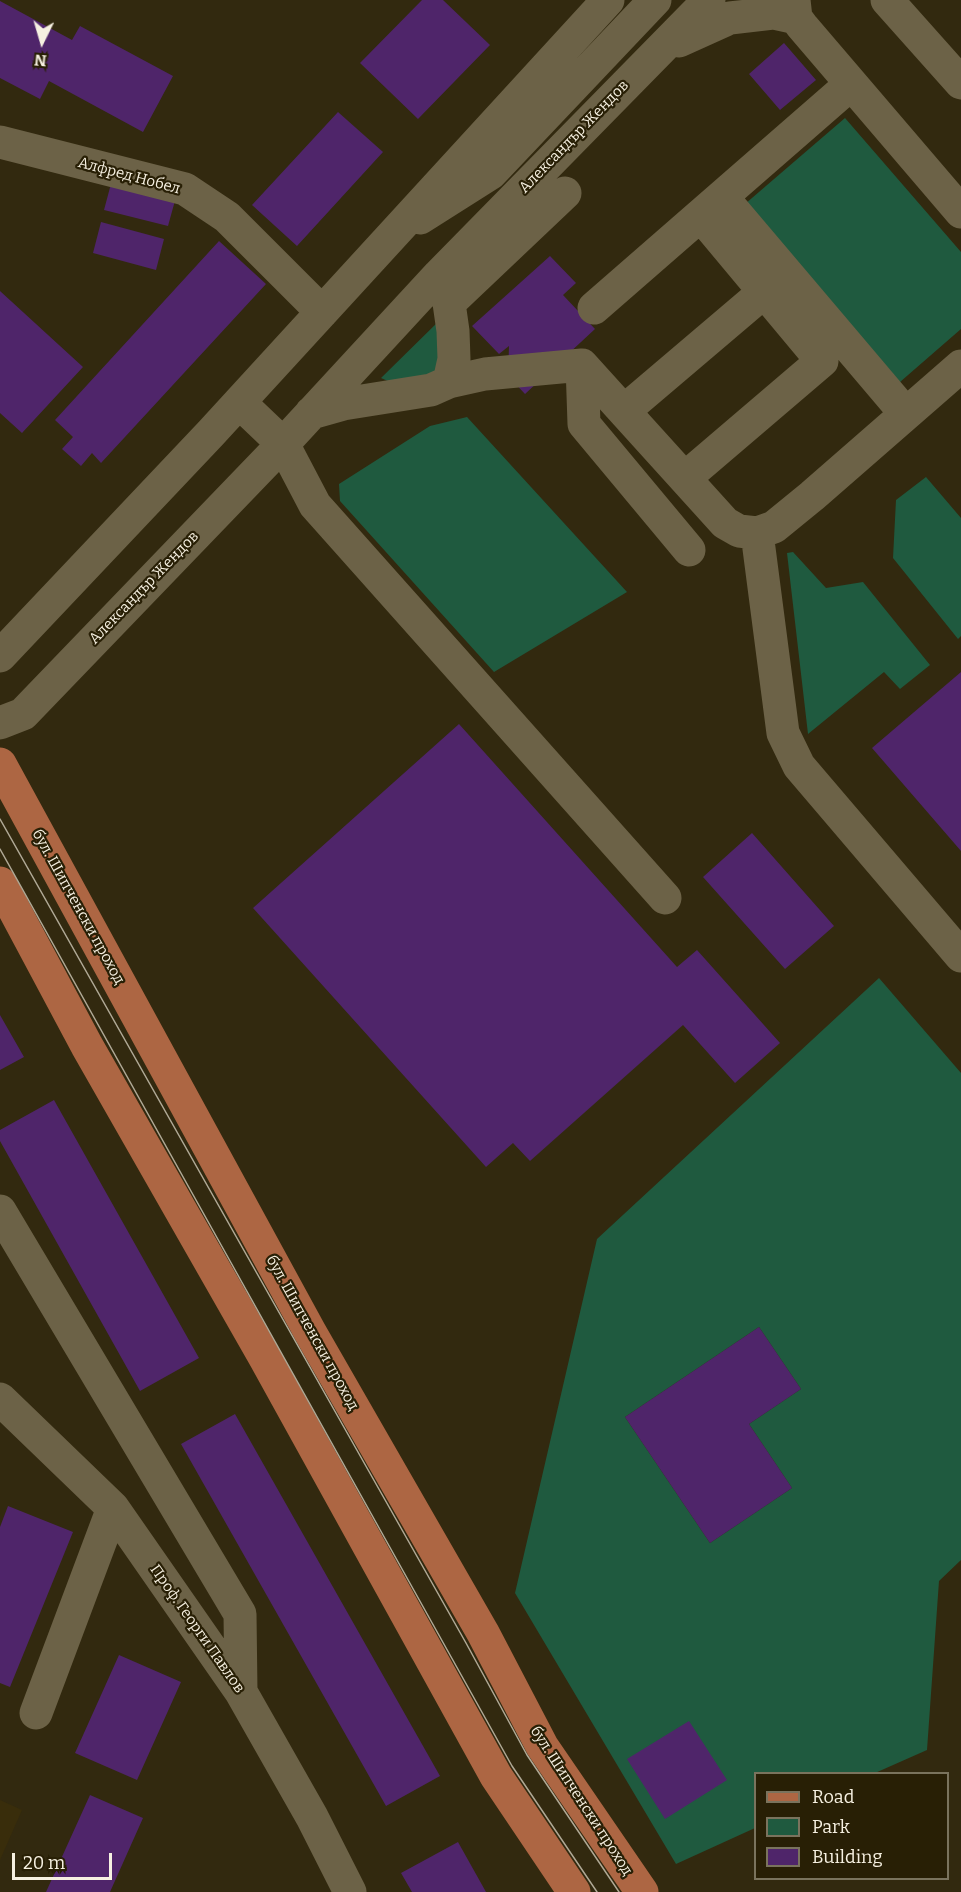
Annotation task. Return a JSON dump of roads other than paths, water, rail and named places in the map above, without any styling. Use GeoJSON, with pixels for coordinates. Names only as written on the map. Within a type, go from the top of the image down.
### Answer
{"type":"FeatureCollection","features":[{"type":"Feature","properties":{"kind":"main road","name":"бул. Шипченски проход"},"geometry":{"type":"LineString","coordinates":[[0,764],[310,1332],[483,1633],[542,1746],[632,1889]]}},
{"type":"Feature","properties":{"kind":"main road"},"geometry":{"type":"LineString","coordinates":[[0,883],[87,1046],[265,1358],[496,1776],[574,1892]]}},
{"type":"Feature","properties":{"kind":"street","name":"Александър Жендов"},"geometry":{"type":"LineString","coordinates":[[0,656],[240,403],[608,0]]}},
{"type":"Feature","properties":{"kind":"street","name":"Александър Жендов"},"geometry":{"type":"LineString","coordinates":[[391,235],[491,173],[655,0]]}},
{"type":"Feature","properties":{"kind":"street","name":"Александър Жендов"},"geometry":{"type":"LineString","coordinates":[[0,723],[23,714],[311,413],[444,289],[652,57],[709,0]]}},
{"type":"Feature","properties":{"kind":"street"},"geometry":{"type":"LineString","coordinates":[[887,0],[961,83]]}},
{"type":"Feature","properties":{"kind":"street"},"geometry":{"type":"LineString","coordinates":[[652,57],[683,38],[730,18],[795,9],[851,84],[961,212]]}},
{"type":"Feature","properties":{"kind":"street"},"geometry":{"type":"LineString","coordinates":[[594,308],[851,84]]}},
{"type":"Feature","properties":{"kind":"street","name":"Алфред Нобел"},"geometry":{"type":"LineString","coordinates":[[0,142],[185,189],[227,216],[322,312]]}},
{"type":"Feature","properties":{"kind":"street","name":"Александър Жендов"},"geometry":{"type":"LineString","coordinates":[[444,289],[491,173]]}},
{"type":"Feature","properties":{"kind":"street"},"geometry":{"type":"LineString","coordinates":[[449,382],[454,359],[444,289],[565,193]]}},
{"type":"Feature","properties":{"kind":"street"},"geometry":{"type":"LineString","coordinates":[[685,478],[822,362],[764,292],[711,206]]}},
{"type":"Feature","properties":{"kind":"street"},"geometry":{"type":"LineString","coordinates":[[711,206],[906,414]]}},
{"type":"Feature","properties":{"kind":"street"},"geometry":{"type":"LineString","coordinates":[[624,411],[764,292]]}},
{"type":"Feature","properties":{"kind":"street"},"geometry":{"type":"LineString","coordinates":[[582,365],[725,523],[739,531],[757,533],[774,528],[961,366]]}},
{"type":"Feature","properties":{"kind":"street"},"geometry":{"type":"LineString","coordinates":[[311,413],[343,404],[431,390],[449,382],[485,374],[582,365]]}},
{"type":"Feature","properties":{"kind":"street"},"geometry":{"type":"LineString","coordinates":[[582,365],[584,424],[689,550]]}},
{"type":"Feature","properties":{"kind":"street"},"geometry":{"type":"LineString","coordinates":[[240,403],[283,444],[315,505],[665,898]]}},
{"type":"Feature","properties":{"kind":"street"},"geometry":{"type":"LineString","coordinates":[[757,533],[783,733],[799,766],[961,956]]}},
{"type":"Feature","properties":{"kind":"street"},"geometry":{"type":"LineString","coordinates":[[0,1211],[240,1614],[241,1692]]}},
{"type":"Feature","properties":{"kind":"street","name":"Проф. Георги Павлов"},"geometry":{"type":"LineString","coordinates":[[0,1399],[113,1508],[241,1692],[312,1817],[350,1892]]}},
{"type":"Feature","properties":{"kind":"street"},"geometry":{"type":"LineString","coordinates":[[36,1713],[113,1508]]}},
{"type":"Feature","properties":{"kind":"tram line"},"geometry":{"type":"LineString","coordinates":[[0,819],[527,1755],[619,1892]]}},
{"type":"Feature","properties":{"kind":"tram line"},"geometry":{"type":"LineString","coordinates":[[0,849],[512,1766],[597,1892]]}}]}
